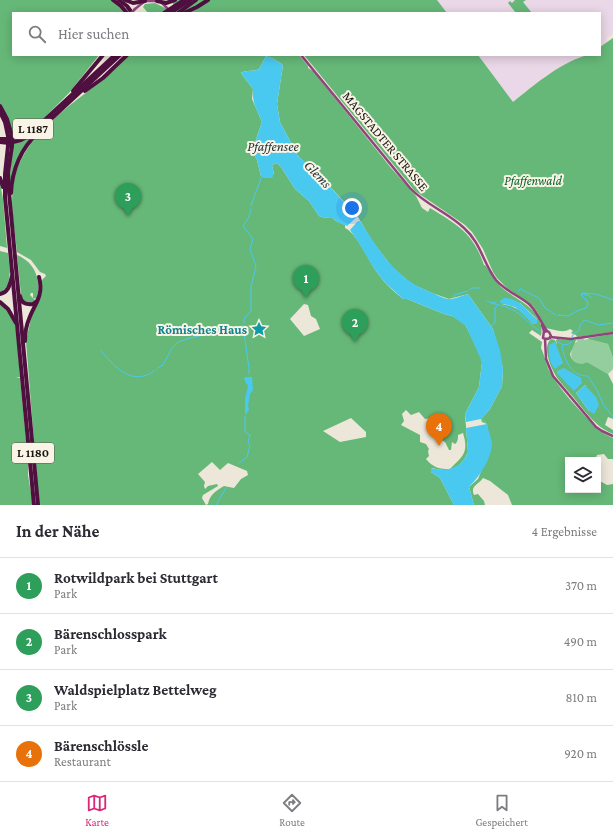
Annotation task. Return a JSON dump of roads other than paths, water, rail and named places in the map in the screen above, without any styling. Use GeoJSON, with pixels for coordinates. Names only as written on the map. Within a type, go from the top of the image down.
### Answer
{"type":"FeatureCollection","features":[{"type":"Feature","properties":{"kind":"highway"},"geometry":{"type":"LineString","coordinates":[[113,0],[126,12]]}},
{"type":"Feature","properties":{"kind":"highway"},"geometry":{"type":"LineString","coordinates":[[118,0],[133,12]]}},
{"type":"Feature","properties":{"kind":"highway"},"geometry":{"type":"LineString","coordinates":[[125,0],[133,3],[145,1]]}},
{"type":"Feature","properties":{"kind":"highway"},"geometry":{"type":"LineString","coordinates":[[157,1],[166,2],[175,0]]}},
{"type":"Feature","properties":{"kind":"highway"},"geometry":{"type":"LineString","coordinates":[[166,12],[184,0]]}},
{"type":"Feature","properties":{"kind":"highway"},"geometry":{"type":"LineString","coordinates":[[172,12],[190,0]]}},
{"type":"Feature","properties":{"kind":"highway"},"geometry":{"type":"LineString","coordinates":[[183,11],[196,0]]}},
{"type":"Feature","properties":{"kind":"highway"},"geometry":{"type":"LineString","coordinates":[[183,11],[197,7],[208,0]]}},
{"type":"Feature","properties":{"kind":"highway"},"geometry":{"type":"LineString","coordinates":[[60,106],[102,56]]}},
{"type":"Feature","properties":{"kind":"highway","name":"L 1187"},"geometry":{"type":"LineString","coordinates":[[0,142],[12,142],[24,139],[35,133],[78,95],[103,78],[126,56]]}},
{"type":"Feature","properties":{"kind":"highway"},"geometry":{"type":"LineString","coordinates":[[60,106],[115,57]]}},
{"type":"Feature","properties":{"kind":"highway"},"geometry":{"type":"LineString","coordinates":[[78,95],[115,57]]}},
{"type":"Feature","properties":{"kind":"highway","name":"L 1180"},"geometry":{"type":"LineString","coordinates":[[0,106],[8,119],[10,136],[7,197],[24,350],[36,500],[34,505]]}},
{"type":"Feature","properties":{"kind":"highway","name":"L 1187"},"geometry":{"type":"LineString","coordinates":[[0,139],[14,138],[26,133],[36,127],[60,106]]}},
{"type":"Feature","properties":{"kind":"highway","name":"L 1180"},"geometry":{"type":"LineString","coordinates":[[0,112],[10,136]]}},
{"type":"Feature","properties":{"kind":"highway","name":"L 1187"},"geometry":{"type":"LineString","coordinates":[[7,197],[20,157],[30,142],[46,124]]}},
{"type":"Feature","properties":{"kind":"highway","name":"L 1180"},"geometry":{"type":"LineString","coordinates":[[0,178],[7,197]]}},
{"type":"Feature","properties":{"kind":"highway","name":"L 1180"},"geometry":{"type":"LineString","coordinates":[[0,294],[9,288],[13,259]]}},
{"type":"Feature","properties":{"kind":"highway","name":"L 1180"},"geometry":{"type":"LineString","coordinates":[[12,272],[36,500],[38,505]]}},
{"type":"Feature","properties":{"kind":"highway","name":"L 1180"},"geometry":{"type":"LineString","coordinates":[[24,350],[26,327],[39,297],[41,288],[39,277]]}},
{"type":"Feature","properties":{"kind":"highway"},"geometry":{"type":"LineString","coordinates":[[17,285],[21,301],[26,304],[33,304],[39,297]]}},
{"type":"Feature","properties":{"kind":"highway","name":"L 1180"},"geometry":{"type":"LineString","coordinates":[[0,302],[8,309],[18,326]]}},
{"type":"Feature","properties":{"kind":"main road"},"geometry":{"type":"LineString","coordinates":[[133,12],[145,1],[157,1],[166,6],[170,12]]}},
{"type":"Feature","properties":{"kind":"main road","name":"MAGSTADTER STRASSE"},"geometry":{"type":"LineString","coordinates":[[302,56],[410,188],[424,201],[464,227],[478,245],[495,279],[507,290],[529,304],[537,313],[545,332],[543,336],[548,338],[545,347],[548,365],[556,380],[597,427],[613,436]]}},
{"type":"Feature","properties":{"kind":"main road"},"geometry":{"type":"LineString","coordinates":[[545,332],[548,338],[571,339],[613,333]]}},
{"type":"Feature","properties":{"kind":"water","name":"Pfaffensee"},"geometry":{"type":"Polygon","coordinates":[[[266,56],[283,65],[277,104],[280,122],[298,156],[324,180],[357,217],[347,226],[331,217],[325,218],[319,216],[309,201],[295,189],[277,163],[272,165],[274,174],[272,178],[264,178],[261,176],[257,160],[252,151],[262,122],[254,103],[253,89],[241,73],[259,69],[266,56]]]}},
{"type":"Feature","properties":{"kind":"water"},"geometry":{"type":"Polygon","coordinates":[[[360,221],[374,243],[398,272],[418,286],[439,296],[453,299],[468,294],[493,329],[500,350],[503,369],[502,386],[490,409],[481,419],[466,422],[465,414],[479,387],[482,362],[466,326],[452,316],[407,299],[403,299],[388,285],[375,270],[350,230],[357,222],[360,221]]]}},
{"type":"Feature","properties":{"kind":"water"},"geometry":{"type":"Polygon","coordinates":[[[504,298],[512,299],[521,304],[538,321],[536,324],[533,324],[515,307],[500,303],[500,301],[504,298]]]}},
{"type":"Feature","properties":{"kind":"water"},"geometry":{"type":"Polygon","coordinates":[[[555,342],[563,363],[555,369],[549,358],[549,345],[555,342]]]}},
{"type":"Feature","properties":{"kind":"water"},"geometry":{"type":"Polygon","coordinates":[[[564,368],[581,378],[582,383],[574,391],[557,373],[557,371],[564,368]]]}},
{"type":"Feature","properties":{"kind":"water"},"geometry":{"type":"Polygon","coordinates":[[[245,377],[252,377],[253,390],[250,394],[248,406],[249,410],[245,415],[245,399],[248,386],[244,379],[245,377]]]}},
{"type":"Feature","properties":{"kind":"water"},"geometry":{"type":"Polygon","coordinates":[[[585,385],[596,397],[599,405],[594,414],[589,411],[576,393],[585,385]]]}},
{"type":"Feature","properties":{"kind":"water"},"geometry":{"type":"Polygon","coordinates":[[[487,424],[492,443],[490,455],[484,467],[469,487],[474,505],[454,505],[440,478],[431,472],[431,468],[443,470],[458,466],[468,452],[466,428],[487,424]]]}},
{"type":"Feature","properties":{"kind":"waterway","name":"Glems"},"geometry":{"type":"LineString","coordinates":[[251,206],[262,175]]}},
{"type":"Feature","properties":{"kind":"waterway","name":"Glems"},"geometry":{"type":"LineString","coordinates":[[244,323],[244,319],[251,311],[251,287],[256,266],[250,249],[253,239],[243,226],[249,217],[251,209]]}},
{"type":"Feature","properties":{"kind":"waterway"},"geometry":{"type":"LineString","coordinates":[[469,290],[472,288],[480,288]]}},
{"type":"Feature","properties":{"kind":"waterway"},"geometry":{"type":"LineString","coordinates":[[520,288],[539,298],[545,308],[556,315]]}},
{"type":"Feature","properties":{"kind":"waterway"},"geometry":{"type":"LineString","coordinates":[[453,298],[454,295],[468,291]]}},
{"type":"Feature","properties":{"kind":"waterway"},"geometry":{"type":"LineString","coordinates":[[558,315],[568,316],[586,308],[588,304],[581,295],[582,293],[596,294],[613,300]]}},
{"type":"Feature","properties":{"kind":"waterway"},"geometry":{"type":"LineString","coordinates":[[581,294],[588,295],[592,298]]}},
{"type":"Feature","properties":{"kind":"waterway","name":"Glems"},"geometry":{"type":"LineString","coordinates":[[487,301],[515,311],[540,331]]}},
{"type":"Feature","properties":{"kind":"waterway","name":"Glems"},"geometry":{"type":"LineString","coordinates":[[491,303],[496,302]]}},
{"type":"Feature","properties":{"kind":"waterway"},"geometry":{"type":"LineString","coordinates":[[491,326],[495,323],[495,308],[497,306]]}},
{"type":"Feature","properties":{"kind":"waterway"},"geometry":{"type":"LineString","coordinates":[[572,337],[574,333],[579,331],[580,325],[584,320],[599,325],[613,323]]}},
{"type":"Feature","properties":{"kind":"waterway","name":"Glems"},"geometry":{"type":"LineString","coordinates":[[243,325],[249,374]]}},
{"type":"Feature","properties":{"kind":"waterway"},"geometry":{"type":"LineString","coordinates":[[158,368],[163,365],[172,348],[178,342],[243,326]]}},
{"type":"Feature","properties":{"kind":"waterway"},"geometry":{"type":"LineString","coordinates":[[563,345],[569,344],[572,341]]}},
{"type":"Feature","properties":{"kind":"waterway","name":"Glems"},"geometry":{"type":"LineString","coordinates":[[558,342],[562,344],[564,355],[569,366],[577,374],[588,376],[598,392],[603,404],[613,417]]}},
{"type":"Feature","properties":{"kind":"waterway"},"geometry":{"type":"LineString","coordinates":[[101,351],[118,369],[131,376],[138,377],[154,371]]}},
{"type":"Feature","properties":{"kind":"waterway","name":"Glems"},"geometry":{"type":"LineString","coordinates":[[239,463],[247,457],[250,445],[248,442],[250,435],[245,432],[245,416]]}},
{"type":"Feature","properties":{"kind":"waterway"},"geometry":{"type":"LineString","coordinates":[[481,418],[487,424]]}},
{"type":"Feature","properties":{"kind":"waterway","name":"Glems"},"geometry":{"type":"LineString","coordinates":[[216,505],[226,488]]}},
{"type":"Feature","properties":{"kind":"place","name":"Waldspielplatz Bettelweg"},"geometry":{"type":"Point","coordinates":[128,216]}},
{"type":"Feature","properties":{"kind":"place","name":"Rotwildpark bei Stuttgart"},"geometry":{"type":"Point","coordinates":[306,298]}},
{"type":"Feature","properties":{"kind":"place","name":"Römisches Haus"},"geometry":{"type":"Point","coordinates":[259,329]}},
{"type":"Feature","properties":{"kind":"place","name":"Bärenschlosspark"},"geometry":{"type":"Point","coordinates":[355,342]}},
{"type":"Feature","properties":{"kind":"place","name":"Bärenschlössle"},"geometry":{"type":"Point","coordinates":[439,446]}},
{"type":"Feature","properties":{"kind":"park label","name":"Pfaffenwald"},"geometry":{"type":"Point","coordinates":[533,180]}}]}
